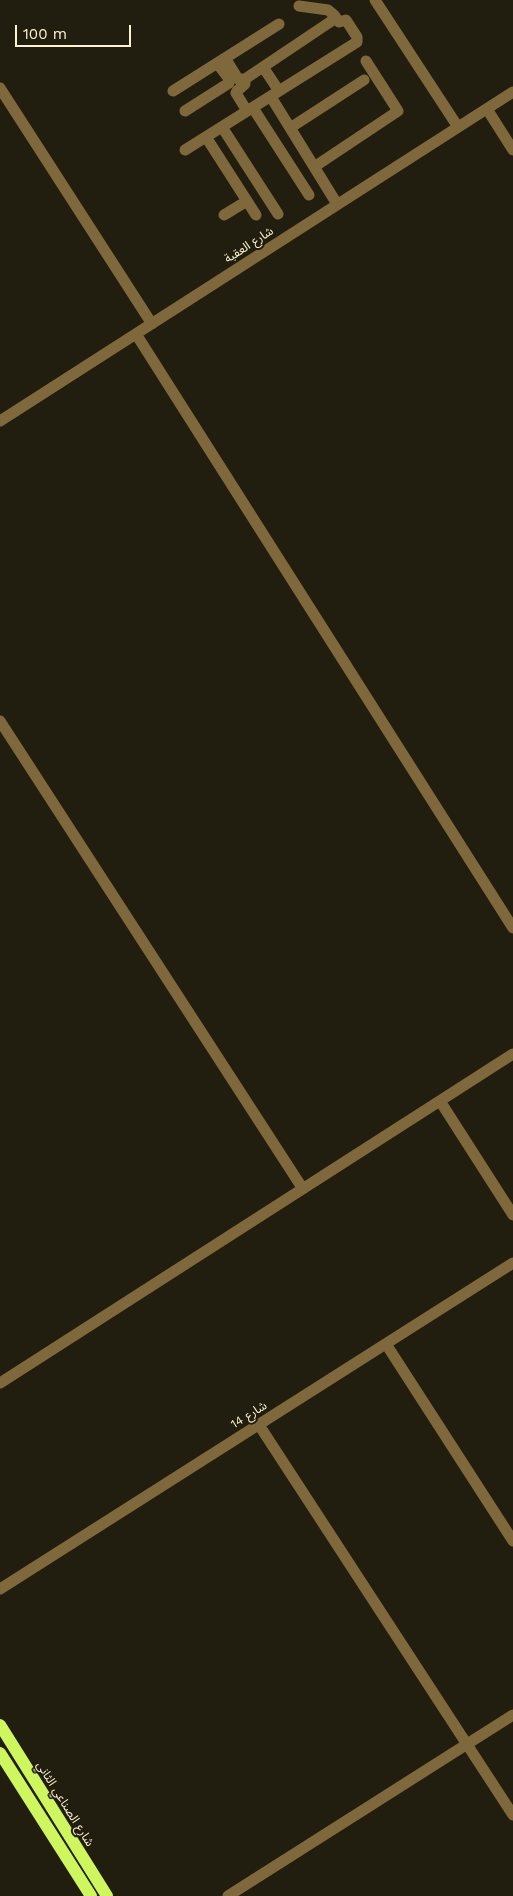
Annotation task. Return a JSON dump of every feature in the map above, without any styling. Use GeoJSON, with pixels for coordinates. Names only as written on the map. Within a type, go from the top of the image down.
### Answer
{"type":"FeatureCollection","features":[{"type":"Feature","properties":{"kind":"main road","name":"شارع الصناعي الثاني"},"geometry":{"type":"LineString","coordinates":[[0,1726],[107,1896]]}},
{"type":"Feature","properties":{"kind":"main road"},"geometry":{"type":"LineString","coordinates":[[0,1753],[91,1896]]}},
{"type":"Feature","properties":{"kind":"street"},"geometry":{"type":"LineString","coordinates":[[374,0],[458,128]]}},
{"type":"Feature","properties":{"kind":"street"},"geometry":{"type":"LineString","coordinates":[[185,150],[357,42],[358,37],[346,20],[339,22],[328,10],[299,6]]}},
{"type":"Feature","properties":{"kind":"street"},"geometry":{"type":"LineString","coordinates":[[221,60],[238,78],[245,79],[336,18]]}},
{"type":"Feature","properties":{"kind":"street"},"geometry":{"type":"LineString","coordinates":[[173,91],[279,24]]}},
{"type":"Feature","properties":{"kind":"street"},"geometry":{"type":"LineString","coordinates":[[185,111],[228,83],[229,79],[221,60]]}},
{"type":"Feature","properties":{"kind":"street"},"geometry":{"type":"LineString","coordinates":[[314,167],[398,111],[366,61]]}},
{"type":"Feature","properties":{"kind":"street"},"geometry":{"type":"LineString","coordinates":[[263,67],[290,128],[337,204]]}},
{"type":"Feature","properties":{"kind":"street"},"geometry":{"type":"LineString","coordinates":[[245,79],[244,86],[236,92],[284,157],[309,196]]}},
{"type":"Feature","properties":{"kind":"street"},"geometry":{"type":"LineString","coordinates":[[290,128],[364,80]]}},
{"type":"Feature","properties":{"kind":"street"},"geometry":{"type":"LineString","coordinates":[[0,88],[152,324]]}},
{"type":"Feature","properties":{"kind":"street","name":"شارع العقبة"},"geometry":{"type":"LineString","coordinates":[[1,418],[152,324],[513,92]]}},
{"type":"Feature","properties":{"kind":"street"},"geometry":{"type":"LineString","coordinates":[[487,109],[513,150]]}},
{"type":"Feature","properties":{"kind":"street"},"geometry":{"type":"LineString","coordinates":[[222,127],[278,214]]}},
{"type":"Feature","properties":{"kind":"street"},"geometry":{"type":"LineString","coordinates":[[206,137],[256,215]]}},
{"type":"Feature","properties":{"kind":"street"},"geometry":{"type":"LineString","coordinates":[[284,157],[301,146]]}},
{"type":"Feature","properties":{"kind":"street"},"geometry":{"type":"LineString","coordinates":[[238,186],[253,177]]}},
{"type":"Feature","properties":{"kind":"street"},"geometry":{"type":"LineString","coordinates":[[224,215],[247,201]]}},
{"type":"Feature","properties":{"kind":"street"},"geometry":{"type":"LineString","coordinates":[[136,334],[513,928]]}},
{"type":"Feature","properties":{"kind":"street"},"geometry":{"type":"LineString","coordinates":[[0,721],[303,1189]]}},
{"type":"Feature","properties":{"kind":"street"},"geometry":{"type":"LineString","coordinates":[[0,1383],[513,1054]]}},
{"type":"Feature","properties":{"kind":"street"},"geometry":{"type":"LineString","coordinates":[[440,1101],[513,1215]]}},
{"type":"Feature","properties":{"kind":"street","name":"شارع 14"},"geometry":{"type":"LineString","coordinates":[[0,1590],[513,1263]]}},
{"type":"Feature","properties":{"kind":"street"},"geometry":{"type":"LineString","coordinates":[[386,1344],[513,1541]]}},
{"type":"Feature","properties":{"kind":"street"},"geometry":{"type":"LineString","coordinates":[[259,1424],[513,1815]]}},
{"type":"Feature","properties":{"kind":"street"},"geometry":{"type":"LineString","coordinates":[[228,1896],[513,1714]]}}]}
